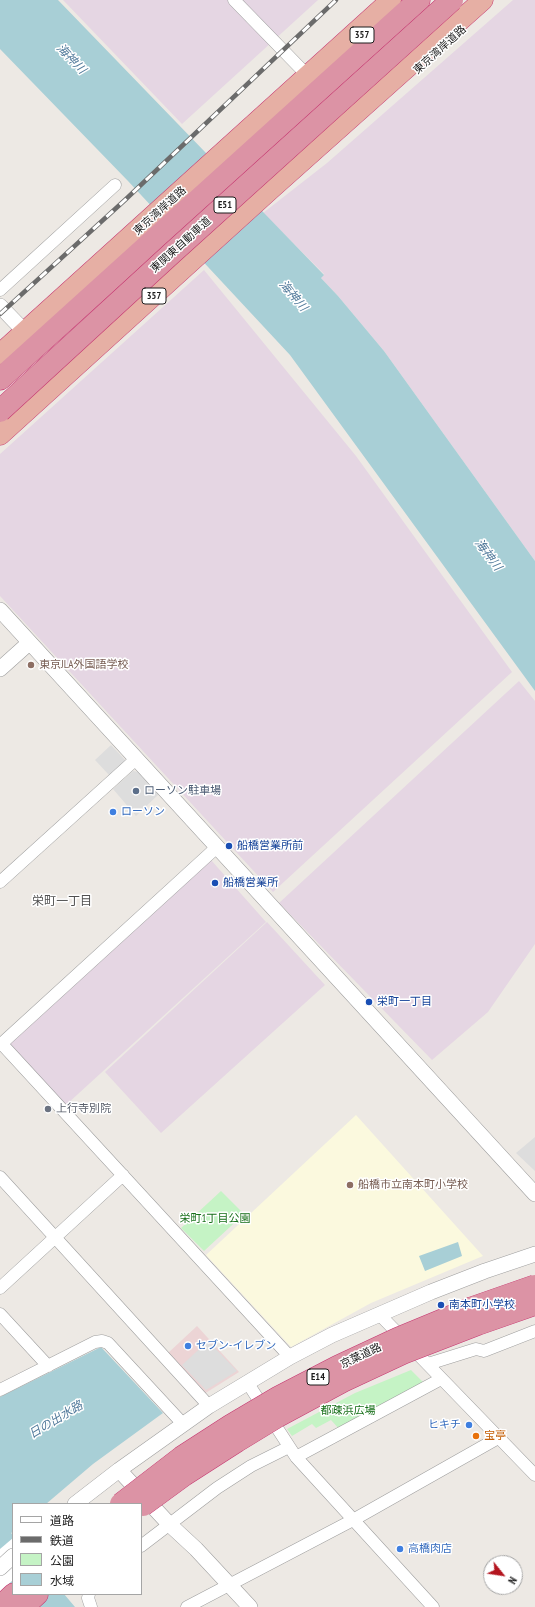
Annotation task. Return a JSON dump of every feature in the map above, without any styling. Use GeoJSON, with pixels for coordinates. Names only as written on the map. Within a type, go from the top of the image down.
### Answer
{"type":"FeatureCollection","features":[{"type":"Feature","properties":{"kind":"highway","name":"東京湾岸道路"},"geometry":{"type":"LineString","coordinates":[[0,354],[232,146],[391,0]]}},
{"type":"Feature","properties":{"kind":"highway","name":"東京湾岸道路"},"geometry":{"type":"LineString","coordinates":[[313,71],[333,60],[402,0]]}},
{"type":"Feature","properties":{"kind":"highway","name":"東関東自動車道"},"geometry":{"type":"LineString","coordinates":[[0,379],[419,0]]}},
{"type":"Feature","properties":{"kind":"highway","name":"東関東自動車道"},"geometry":{"type":"LineString","coordinates":[[0,411],[172,252],[452,0]]}},
{"type":"Feature","properties":{"kind":"highway","name":"東京湾岸道路"},"geometry":{"type":"LineString","coordinates":[[0,435],[483,0]]}},
{"type":"Feature","properties":{"kind":"highway","name":"東京湾岸道路"},"geometry":{"type":"LineString","coordinates":[[272,189],[290,181],[349,132],[495,0]]}},
{"type":"Feature","properties":{"kind":"highway"},"geometry":{"type":"LineString","coordinates":[[0,405],[4,408],[10,408],[22,398],[37,389],[56,385]]}},
{"type":"Feature","properties":{"kind":"highway","name":"京葉道路"},"geometry":{"type":"LineString","coordinates":[[122,1503],[182,1457],[230,1426],[285,1394],[337,1367],[397,1339],[472,1308],[535,1286]]}},
{"type":"Feature","properties":{"kind":"highway","name":"京葉道路"},"geometry":{"type":"LineString","coordinates":[[142,1506],[184,1475],[237,1441],[278,1416],[343,1381],[403,1353],[535,1304]]}},
{"type":"Feature","properties":{"kind":"highway"},"geometry":{"type":"LineString","coordinates":[[0,1607],[13,1595]]}},
{"type":"Feature","properties":{"kind":"highway"},"geometry":{"type":"LineString","coordinates":[[23,1607],[36,1595]]}},
{"type":"Feature","properties":{"kind":"street"},"geometry":{"type":"LineString","coordinates":[[234,0],[313,71]]}},
{"type":"Feature","properties":{"kind":"street"},"geometry":{"type":"LineString","coordinates":[[0,290],[115,185]]}},
{"type":"Feature","properties":{"kind":"street"},"geometry":{"type":"LineString","coordinates":[[0,306],[25,332]]}},
{"type":"Feature","properties":{"kind":"street"},"geometry":{"type":"LineString","coordinates":[[0,610],[535,1194]]}},
{"type":"Feature","properties":{"kind":"street"},"geometry":{"type":"LineString","coordinates":[[0,669],[29,642]]}},
{"type":"Feature","properties":{"kind":"street"},"geometry":{"type":"LineString","coordinates":[[0,882],[136,759]]}},
{"type":"Feature","properties":{"kind":"street"},"geometry":{"type":"LineString","coordinates":[[217,847],[1,1044],[290,1357]]}},
{"type":"Feature","properties":{"kind":"street"},"geometry":{"type":"LineString","coordinates":[[0,1288],[123,1175]]}},
{"type":"Feature","properties":{"kind":"street"},"geometry":{"type":"LineString","coordinates":[[0,1177],[209,1406]]}},
{"type":"Feature","properties":{"kind":"street"},"geometry":{"type":"LineString","coordinates":[[76,1503],[119,1470],[209,1406],[290,1357],[379,1314],[485,1271],[535,1254]]}},
{"type":"Feature","properties":{"kind":"street"},"geometry":{"type":"LineString","coordinates":[[0,1314],[48,1366]]}},
{"type":"Feature","properties":{"kind":"street"},"geometry":{"type":"LineString","coordinates":[[379,1314],[535,1475]]}},
{"type":"Feature","properties":{"kind":"street"},"geometry":{"type":"LineString","coordinates":[[428,1364],[476,1349],[484,1351],[535,1331]]}},
{"type":"Feature","properties":{"kind":"street"},"geometry":{"type":"LineString","coordinates":[[0,1390],[95,1342],[102,1341],[108,1343],[183,1424]]}},
{"type":"Feature","properties":{"kind":"street"},"geometry":{"type":"LineString","coordinates":[[296,1457],[441,1379]]}},
{"type":"Feature","properties":{"kind":"street"},"geometry":{"type":"LineString","coordinates":[[247,1382],[296,1457],[428,1606]]}},
{"type":"Feature","properties":{"kind":"street"},"geometry":{"type":"LineString","coordinates":[[187,1607],[353,1520],[498,1438]]}},
{"type":"Feature","properties":{"kind":"street"},"geometry":{"type":"LineString","coordinates":[[142,1545],[217,1488],[252,1466],[289,1447]]}},
{"type":"Feature","properties":{"kind":"street"},"geometry":{"type":"LineString","coordinates":[[119,1470],[250,1607]]}},
{"type":"Feature","properties":{"kind":"street"},"geometry":{"type":"LineString","coordinates":[[0,1568],[12,1557]]}},
{"type":"Feature","properties":{"kind":"street"},"geometry":{"type":"LineString","coordinates":[[89,1595],[88,1598],[91,1607]]}},
{"type":"Feature","properties":{"kind":"shaded area"},"geometry":{"type":"Polygon","coordinates":[[[63,0],[318,0],[182,124],[63,0]]]}},
{"type":"Feature","properties":{"kind":"shaded area"},"geometry":{"type":"Polygon","coordinates":[[[513,0],[535,0],[535,561],[384,351],[321,278],[324,274],[263,213],[327,163],[513,0]]]}},
{"type":"Feature","properties":{"kind":"shaded area"},"geometry":{"type":"Polygon","coordinates":[[[204,270],[356,456],[512,672],[273,892],[0,596],[0,454],[204,270]]]}},
{"type":"Feature","properties":{"kind":"shaded area"},"geometry":{"type":"Polygon","coordinates":[[[519,681],[535,701],[535,944],[488,1012],[432,1060],[279,903],[519,681]]]}},
{"type":"Feature","properties":{"kind":"shaded area"},"geometry":{"type":"Polygon","coordinates":[[[111,745],[126,761],[110,776],[95,760],[111,745]]]}},
{"type":"Feature","properties":{"kind":"shaded area","name":"ローソン駐車場"},"geometry":{"type":"Polygon","coordinates":[[[133,771],[139,772],[159,794],[136,816],[113,789],[133,771]]]}},
{"type":"Feature","properties":{"kind":"shaded area"},"geometry":{"type":"Polygon","coordinates":[[[211,860],[266,922],[66,1105],[10,1044],[211,860]]]}},
{"type":"Feature","properties":{"kind":"shaded area"},"geometry":{"type":"Polygon","coordinates":[[[267,922],[325,985],[161,1133],[105,1072],[267,922]]]}},
{"type":"Feature","properties":{"kind":"shaded area","name":"船橋市立南本町小学校"},"geometry":{"type":"Polygon","coordinates":[[[356,1115],[483,1256],[371,1303],[291,1347],[206,1255],[356,1115]]]}},
{"type":"Feature","properties":{"kind":"shaded area"},"geometry":{"type":"Polygon","coordinates":[[[535,1137],[535,1171],[516,1153],[535,1137]]]}},
{"type":"Feature","properties":{"kind":"shaded area"},"geometry":{"type":"Polygon","coordinates":[[[197,1326],[239,1372],[204,1394],[167,1354],[197,1326]]]}},
{"type":"Feature","properties":{"kind":"shaded area"},"geometry":{"type":"Polygon","coordinates":[[[208,1341],[237,1371],[206,1390],[182,1365],[208,1341]]]}},
{"type":"Feature","properties":{"kind":"green space","name":"栄町1丁目公園"},"geometry":{"type":"Polygon","coordinates":[[[221,1191],[244,1214],[204,1251],[181,1228],[221,1191]]]}},
{"type":"Feature","properties":{"kind":"green space","name":"都疎浜広場"},"geometry":{"type":"Polygon","coordinates":[[[411,1370],[425,1384],[340,1430],[331,1420],[316,1428],[312,1424],[292,1436],[287,1429],[355,1393],[411,1370]]]}},
{"type":"Feature","properties":{"kind":"water","name":"海神川"},"geometry":{"type":"Polygon","coordinates":[[[0,0],[58,0],[324,275],[321,278],[384,351],[535,561],[535,691],[290,355],[128,181],[0,49],[0,0]]]}},
{"type":"Feature","properties":{"kind":"water"},"geometry":{"type":"Polygon","coordinates":[[[458,1242],[462,1256],[425,1271],[419,1256],[458,1242]]]}},
{"type":"Feature","properties":{"kind":"water","name":"日の出水路"},"geometry":{"type":"Polygon","coordinates":[[[101,1347],[163,1413],[93,1464],[47,1503],[12,1503],[12,1595],[65,1595],[75,1607],[15,1607],[0,1591],[0,1397],[101,1347]]]}},
{"type":"Feature","properties":{"kind":"pier"},"geometry":{"type":"Polygon","coordinates":[[[12,1539],[12,1581],[0,1592],[0,1549],[12,1539]]]}},
{"type":"Feature","properties":{"kind":"railway"},"geometry":{"type":"LineString","coordinates":[[0,314],[125,200],[336,0]]}},
{"type":"Feature","properties":{"kind":"place","name":"東京JLA外国語学校"},"geometry":{"type":"Point","coordinates":[31,665]}},
{"type":"Feature","properties":{"kind":"place","name":"ローソン駐車場"},"geometry":{"type":"Point","coordinates":[136,791]}},
{"type":"Feature","properties":{"kind":"place","name":"ローソン"},"geometry":{"type":"Point","coordinates":[113,812]}},
{"type":"Feature","properties":{"kind":"place","name":"船橋営業所前"},"geometry":{"type":"Point","coordinates":[229,846]}},
{"type":"Feature","properties":{"kind":"place","name":"船橋営業所"},"geometry":{"type":"Point","coordinates":[215,883]}},
{"type":"Feature","properties":{"kind":"place","name":"栄町一丁目"},"geometry":{"type":"Point","coordinates":[369,1002]}},
{"type":"Feature","properties":{"kind":"place","name":"上行寺別院"},"geometry":{"type":"Point","coordinates":[48,1109]}},
{"type":"Feature","properties":{"kind":"place","name":"船橋市立南本町小学校"},"geometry":{"type":"Point","coordinates":[350,1185]}},
{"type":"Feature","properties":{"kind":"place","name":"南本町小学校"},"geometry":{"type":"Point","coordinates":[441,1305]}},
{"type":"Feature","properties":{"kind":"place","name":"セブン-イレブン"},"geometry":{"type":"Point","coordinates":[188,1346]}},
{"type":"Feature","properties":{"kind":"place","name":"ヒキチ"},"geometry":{"type":"Point","coordinates":[469,1425]}},
{"type":"Feature","properties":{"kind":"place","name":"宝亭"},"geometry":{"type":"Point","coordinates":[476,1436]}},
{"type":"Feature","properties":{"kind":"place","name":"高橋肉店"},"geometry":{"type":"Point","coordinates":[400,1549]}},
{"type":"Feature","properties":{"kind":"district","name":"栄町一丁目"},"geometry":{"type":"Point","coordinates":[62,902]}}]}
